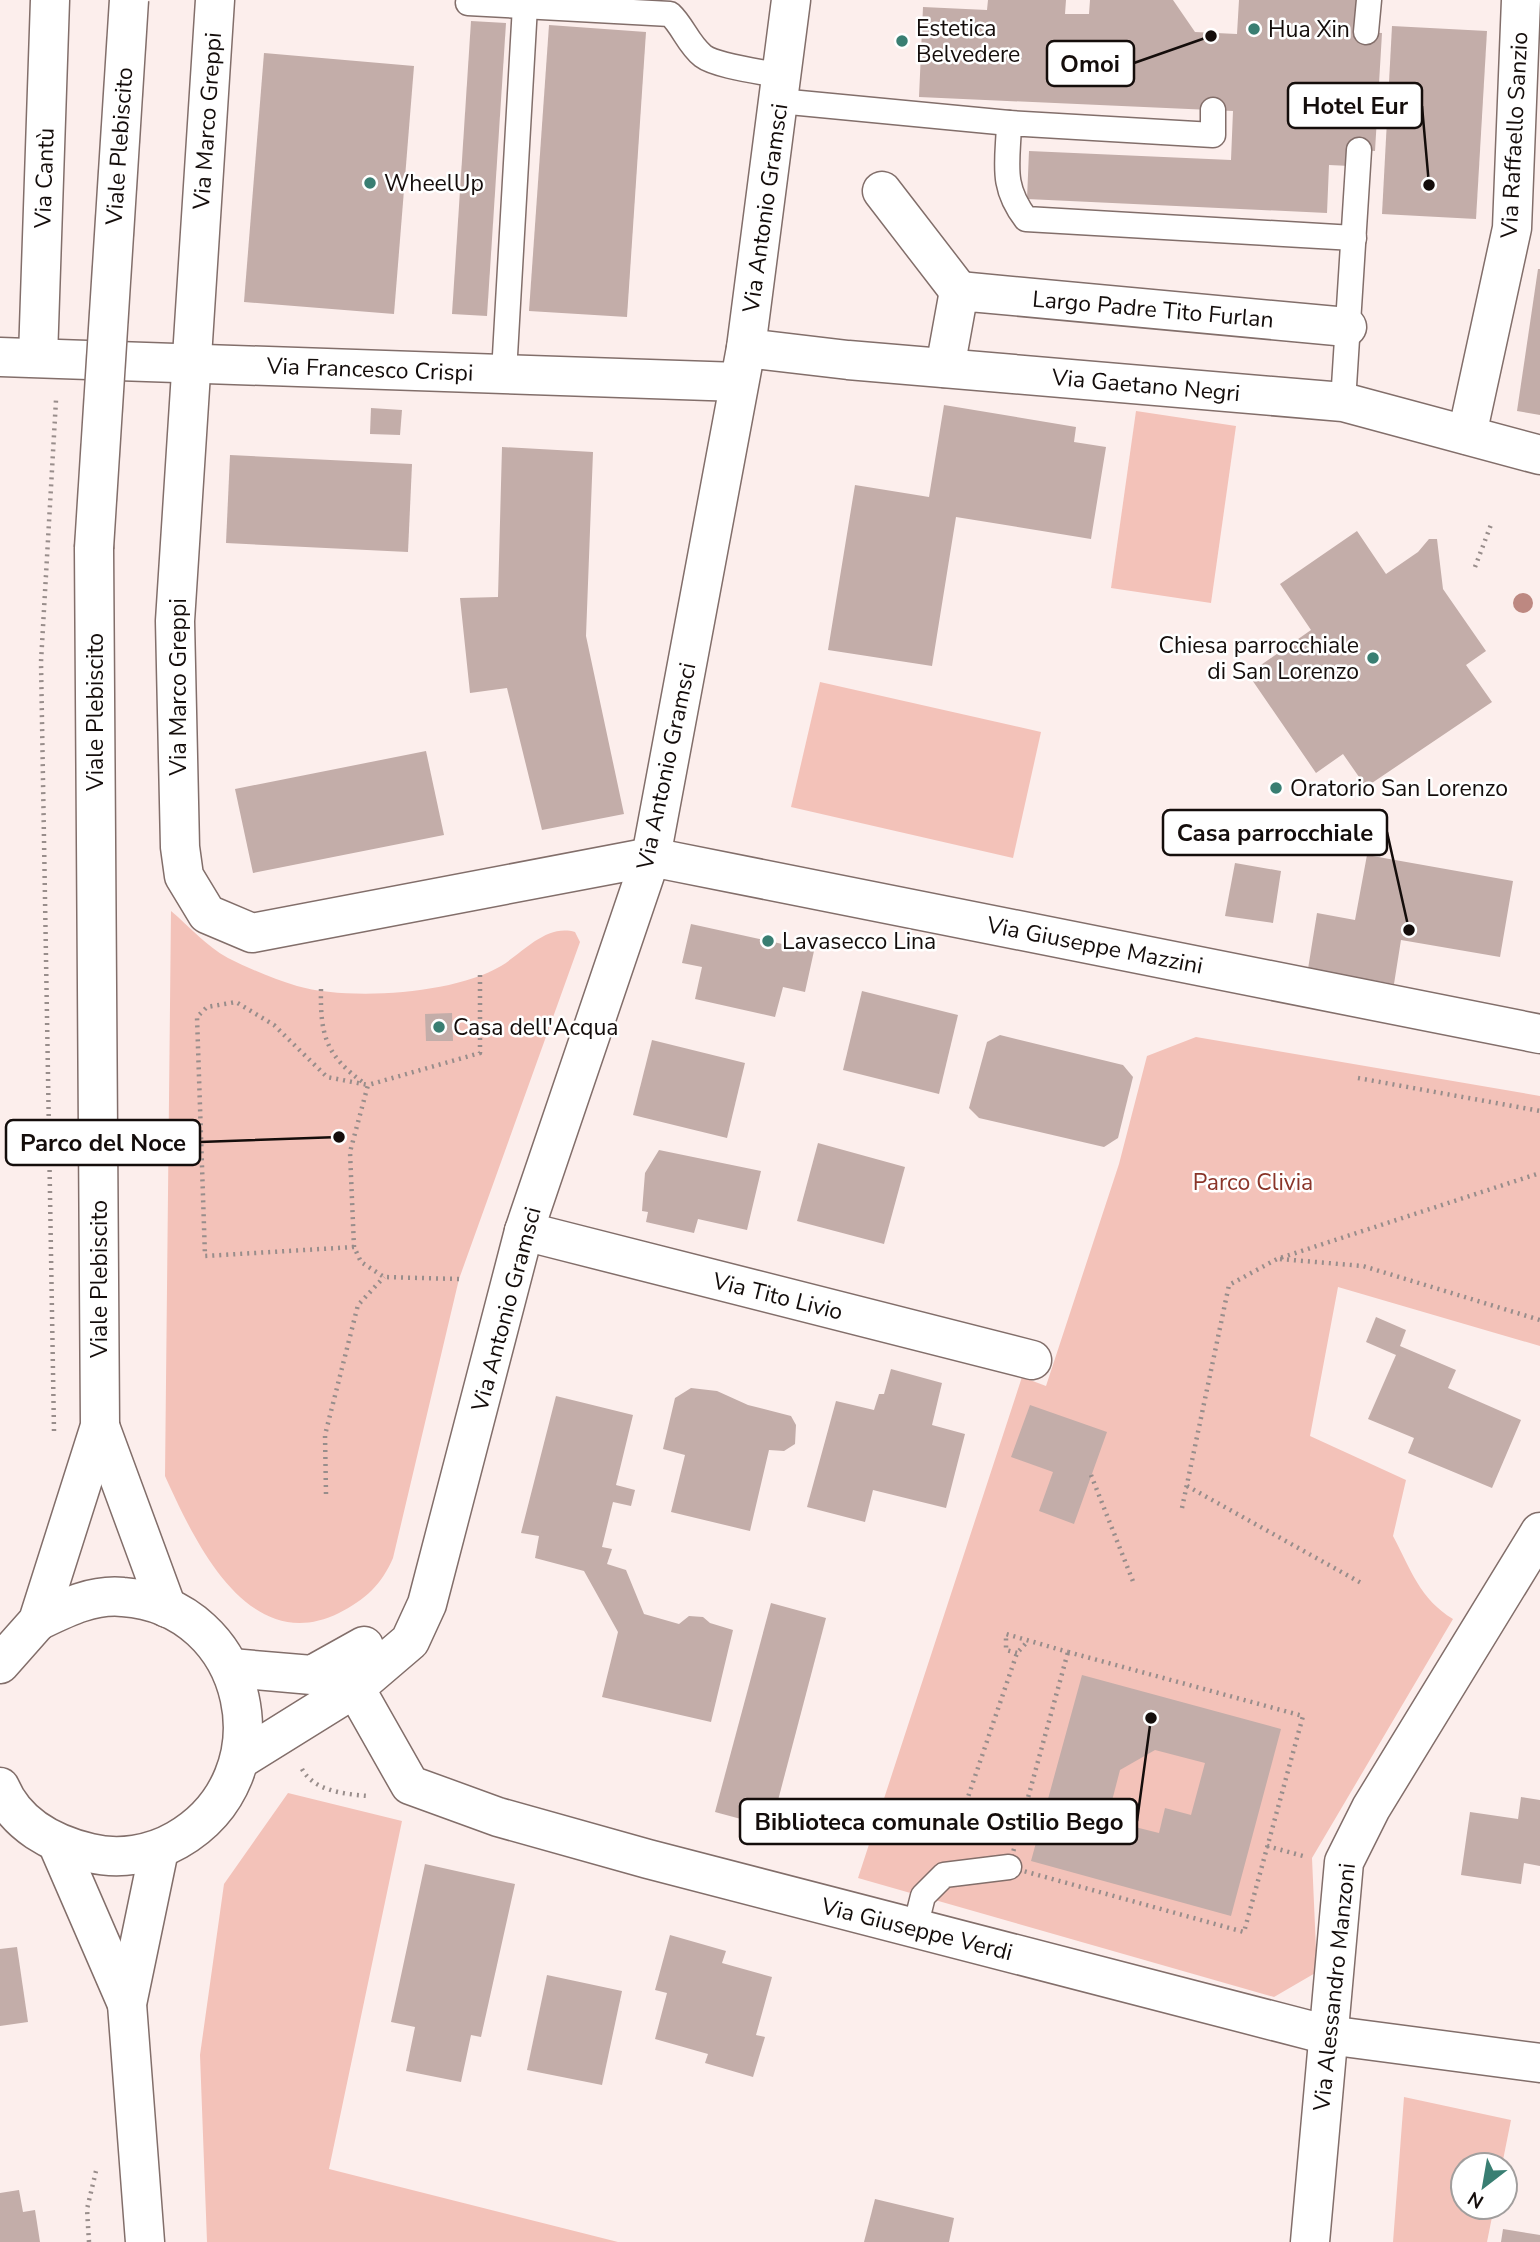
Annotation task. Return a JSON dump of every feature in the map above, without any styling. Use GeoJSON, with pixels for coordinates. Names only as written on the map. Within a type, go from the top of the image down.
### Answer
{"type":"FeatureCollection","features":[{"type":"Feature","properties":{"kind":"street","name":"Via Cantù"},"geometry":{"type":"LineString","coordinates":[[38,357],[50,0]]}},
{"type":"Feature","properties":{"kind":"street","name":"Viale Plebiscito"},"geometry":{"type":"LineString","coordinates":[[100,1426],[93,548],[129,0]]}},
{"type":"Feature","properties":{"kind":"street","name":"Via Marco Greppi"},"geometry":{"type":"LineString","coordinates":[[215,0],[175,621],[180,847],[184,876],[207,914],[252,933],[651,857]]}},
{"type":"Feature","properties":{"kind":"street","name":"Via Antonio Gramsci"},"geometry":{"type":"LineString","coordinates":[[349,1674],[410,1641],[427,1604],[524,1231],[651,857],[743,365],[791,0]]}},
{"type":"Feature","properties":{"kind":"street","name":"Via Raffaello Sanzio"},"geometry":{"type":"LineString","coordinates":[[1467,435],[1511,228],[1529,88],[1521,0]]}},
{"type":"Feature","properties":{"kind":"street"},"geometry":{"type":"LineString","coordinates":[[883,191],[959,291],[945,368]]}},
{"type":"Feature","properties":{"kind":"street","name":"Largo Padre Tito Furlan"},"geometry":{"type":"LineString","coordinates":[[959,291],[1347,327]]}},
{"type":"Feature","properties":{"kind":"street","name":"Via Francesco Crispi"},"geometry":{"type":"LineString","coordinates":[[0,357],[504,373],[743,365]]}},
{"type":"Feature","properties":{"kind":"street","name":"Via Gaetano Negri"},"geometry":{"type":"LineString","coordinates":[[743,365],[945,368],[1343,402],[1540,455]]}},
{"type":"Feature","properties":{"kind":"street","name":"Via Giuseppe Mazzini"},"geometry":{"type":"LineString","coordinates":[[651,857],[1540,1034]]}},
{"type":"Feature","properties":{"kind":"street","name":"Via Tito Livio"},"geometry":{"type":"LineString","coordinates":[[524,1231],[1032,1360]]}},
{"type":"Feature","properties":{"kind":"street"},"geometry":{"type":"LineString","coordinates":[[100,1426],[167,1608]]}},
{"type":"Feature","properties":{"kind":"street"},"geometry":{"type":"LineString","coordinates":[[38,1621],[100,1426]]}},
{"type":"Feature","properties":{"kind":"street","name":"Via Alessandro Manzoni"},"geometry":{"type":"LineString","coordinates":[[1310,2242],[1344,1862],[1371,1808],[1540,1532]]}},
{"type":"Feature","properties":{"kind":"street"},"geometry":{"type":"LineString","coordinates":[[0,1664],[38,1621],[78,1602],[123,1597],[167,1608],[204,1632],[231,1668],[244,1713],[241,1759],[224,1798],[196,1829],[159,1850],[109,1858],[58,1845],[28,1825],[1,1794]]}},
{"type":"Feature","properties":{"kind":"street"},"geometry":{"type":"LineString","coordinates":[[231,1668],[312,1675],[349,1674]]}},
{"type":"Feature","properties":{"kind":"street"},"geometry":{"type":"LineString","coordinates":[[241,1759],[349,1674]]}},
{"type":"Feature","properties":{"kind":"street","name":"Via Giuseppe Verdi"},"geometry":{"type":"LineString","coordinates":[[349,1674],[410,1785],[498,1817],[1328,2035],[1540,2063]]}},
{"type":"Feature","properties":{"kind":"street"},"geometry":{"type":"LineString","coordinates":[[58,1845],[127,2004]]}},
{"type":"Feature","properties":{"kind":"street"},"geometry":{"type":"LineString","coordinates":[[145,2242],[127,2004],[159,1850]]}},
{"type":"Feature","properties":{"kind":"lane"},"geometry":{"type":"LineString","coordinates":[[1366,32],[1368,0]]}},
{"type":"Feature","properties":{"kind":"lane"},"geometry":{"type":"LineString","coordinates":[[468,3],[670,14],[691,43],[706,58],[781,88],[1009,123],[1213,135],[1213,110]]}},
{"type":"Feature","properties":{"kind":"lane"},"geometry":{"type":"LineString","coordinates":[[504,373],[525,6]]}},
{"type":"Feature","properties":{"kind":"lane"},"geometry":{"type":"LineString","coordinates":[[1009,123],[1007,180],[1012,200],[1026,219],[1354,238]]}},
{"type":"Feature","properties":{"kind":"lane"},"geometry":{"type":"LineString","coordinates":[[1343,402],[1359,150]]}},
{"type":"Feature","properties":{"kind":"lane"},"geometry":{"type":"LineString","coordinates":[[915,1928],[923,1896],[944,1875],[1009,1867]]}},
{"type":"Feature","properties":{"kind":"path"},"geometry":{"type":"LineString","coordinates":[[1475,567],[1492,522]]}},
{"type":"Feature","properties":{"kind":"path"},"geometry":{"type":"LineString","coordinates":[[48,545],[41,662],[54,1444]]}},
{"type":"Feature","properties":{"kind":"path"},"geometry":{"type":"LineString","coordinates":[[354,1247],[205,1256],[197,1017],[207,1007],[236,1002],[274,1025],[327,1077],[368,1085],[480,1053],[480,974]]}},
{"type":"Feature","properties":{"kind":"path"},"geometry":{"type":"LineString","coordinates":[[321,989],[325,1040],[342,1067],[368,1085]]}},
{"type":"Feature","properties":{"kind":"path"},"geometry":{"type":"LineString","coordinates":[[1358,1078],[1540,1111]]}},
{"type":"Feature","properties":{"kind":"path"},"geometry":{"type":"LineString","coordinates":[[368,1085],[350,1152],[354,1247],[361,1262],[384,1277],[459,1279]]}},
{"type":"Feature","properties":{"kind":"path"},"geometry":{"type":"LineString","coordinates":[[1182,1508],[1230,1285],[1277,1259],[1540,1173]]}},
{"type":"Feature","properties":{"kind":"path"},"geometry":{"type":"LineString","coordinates":[[1277,1259],[1363,1266],[1540,1320]]}},
{"type":"Feature","properties":{"kind":"path"},"geometry":{"type":"LineString","coordinates":[[326,1494],[324,1435],[358,1305],[384,1277]]}},
{"type":"Feature","properties":{"kind":"path"},"geometry":{"type":"LineString","coordinates":[[1091,1475],[1135,1584]]}},
{"type":"Feature","properties":{"kind":"path"},"geometry":{"type":"LineString","coordinates":[[1186,1486],[1363,1584]]}},
{"type":"Feature","properties":{"kind":"path"},"geometry":{"type":"LineString","coordinates":[[1017,1653],[1006,1650],[1006,1634],[1303,1716],[1244,1932],[1009,1867],[1068,1652]]}},
{"type":"Feature","properties":{"kind":"path"},"geometry":{"type":"LineString","coordinates":[[1023,1817],[967,1800],[1017,1653],[1028,1641]]}},
{"type":"Feature","properties":{"kind":"path"},"geometry":{"type":"LineString","coordinates":[[1267,1846],[1312,1858]]}},
{"type":"Feature","properties":{"kind":"path"},"geometry":{"type":"LineString","coordinates":[[89,2242],[87,2209],[98,2160]]}},
{"type":"Feature","properties":{"kind":"green space"},"geometry":{"type":"Polygon","coordinates":[[[1136,411],[1236,426],[1211,603],[1111,588],[1136,411]]]}},
{"type":"Feature","properties":{"kind":"green space"},"geometry":{"type":"Polygon","coordinates":[[[820,682],[1041,732],[1013,858],[791,807],[820,682]]]}},
{"type":"Feature","properties":{"kind":"green space"},"geometry":{"type":"Polygon","coordinates":[[[171,911],[212,948],[236,962],[297,986],[345,993],[372,994],[430,989],[481,976],[554,932],[575,932],[580,942],[459,1279],[393,1558],[378,1583],[357,1603],[339,1613],[307,1623],[278,1620],[252,1606],[229,1585],[192,1531],[165,1476],[171,911]]]}},
{"type":"Feature","properties":{"kind":"green space","name":"Parco Clivia"},"geometry":{"type":"Polygon","coordinates":[[[1196,1037],[1540,1096],[1540,1346],[1338,1287],[1310,1436],[1406,1480],[1393,1536],[1424,1593],[1453,1619],[1312,1858],[1317,1972],[1274,1997],[858,1878],[1022,1377],[1046,1386],[1119,1164],[1147,1056],[1196,1037]]]}},
{"type":"Feature","properties":{"kind":"green space"},"geometry":{"type":"Polygon","coordinates":[[[288,1793],[402,1821],[329,2169],[618,2242],[207,2242],[200,2055],[224,1884],[288,1793]]]}},
{"type":"Feature","properties":{"kind":"green space"},"geometry":{"type":"Polygon","coordinates":[[[1404,2097],[1511,2120],[1505,2151],[1449,2151],[1449,2221],[1491,2221],[1487,2242],[1393,2242],[1404,2097]]]}},
{"type":"Feature","properties":{"kind":"building"},"geometry":{"type":"Polygon","coordinates":[[[988,0],[1066,0],[1065,14],[1089,14],[1090,0],[1173,0],[1195,32],[1237,34],[1239,0],[1357,0],[1356,32],[1382,33],[1375,151],[1351,149],[1350,166],[1329,165],[1327,213],[1027,199],[1029,151],[1231,160],[1233,111],[919,97],[923,7],[987,10],[988,0]]]}},
{"type":"Feature","properties":{"kind":"building"},"geometry":{"type":"Polygon","coordinates":[[[471,21],[506,23],[487,316],[452,314],[471,21]]]}},
{"type":"Feature","properties":{"kind":"building"},"geometry":{"type":"Polygon","coordinates":[[[549,25],[646,32],[627,317],[529,311],[549,25]]]}},
{"type":"Feature","properties":{"kind":"building"},"geometry":{"type":"Polygon","coordinates":[[[1392,26],[1487,31],[1476,219],[1382,214],[1392,26]]]}},
{"type":"Feature","properties":{"kind":"building"},"geometry":{"type":"Polygon","coordinates":[[[264,53],[414,66],[394,314],[244,302],[264,53]]]}},
{"type":"Feature","properties":{"kind":"building"},"geometry":{"type":"Polygon","coordinates":[[[1540,269],[1540,415],[1517,411],[1540,269]]]}},
{"type":"Feature","properties":{"kind":"building"},"geometry":{"type":"Polygon","coordinates":[[[944,405],[1076,427],[1074,442],[1106,447],[1091,539],[956,517],[932,666],[828,650],[855,485],[929,497],[944,405]]]}},
{"type":"Feature","properties":{"kind":"building"},"geometry":{"type":"Polygon","coordinates":[[[371,408],[402,410],[400,435],[370,434],[371,408]]]}},
{"type":"Feature","properties":{"kind":"building"},"geometry":{"type":"Polygon","coordinates":[[[502,447],[593,452],[586,636],[624,814],[542,830],[507,688],[470,693],[460,598],[498,597],[502,447]]]}},
{"type":"Feature","properties":{"kind":"building"},"geometry":{"type":"Polygon","coordinates":[[[230,455],[412,464],[408,552],[226,543],[230,455]]]}},
{"type":"Feature","properties":{"kind":"building","name":"Chiesa parrocchiale di San Lorenzo"},"geometry":{"type":"Polygon","coordinates":[[[1357,531],[1386,574],[1418,552],[1429,539],[1437,539],[1443,589],[1486,651],[1466,665],[1492,702],[1366,787],[1343,754],[1316,773],[1248,674],[1311,630],[1280,584],[1357,531]]]}},
{"type":"Feature","properties":{"kind":"building"},"geometry":{"type":"Polygon","coordinates":[[[426,751],[444,835],[253,873],[235,789],[426,751]]]}},
{"type":"Feature","properties":{"kind":"building"},"geometry":{"type":"Polygon","coordinates":[[[1367,855],[1513,881],[1500,957],[1401,940],[1394,984],[1308,969],[1317,913],[1355,920],[1367,855]]]}},
{"type":"Feature","properties":{"kind":"building"},"geometry":{"type":"Polygon","coordinates":[[[1235,863],[1281,871],[1273,923],[1225,916],[1235,863]]]}},
{"type":"Feature","properties":{"kind":"building"},"geometry":{"type":"Polygon","coordinates":[[[691,924],[814,951],[805,992],[783,987],[775,1017],[695,999],[702,967],[682,963],[691,924]]]}},
{"type":"Feature","properties":{"kind":"building"},"geometry":{"type":"Polygon","coordinates":[[[862,991],[958,1015],[939,1094],[843,1070],[862,991]]]}},
{"type":"Feature","properties":{"kind":"building","name":"Casa dell'Acqua"},"geometry":{"type":"Polygon","coordinates":[[[452,1013],[453,1041],[426,1041],[425,1014],[452,1013]]]}},
{"type":"Feature","properties":{"kind":"building"},"geometry":{"type":"Polygon","coordinates":[[[1000,1035],[1123,1065],[1133,1077],[1118,1138],[1104,1147],[979,1118],[969,1108],[987,1042],[1000,1035]]]}},
{"type":"Feature","properties":{"kind":"building"},"geometry":{"type":"Polygon","coordinates":[[[652,1040],[745,1063],[727,1138],[633,1115],[652,1040]]]}},
{"type":"Feature","properties":{"kind":"building"},"geometry":{"type":"Polygon","coordinates":[[[818,1143],[905,1167],[884,1244],[797,1221],[818,1143]]]}},
{"type":"Feature","properties":{"kind":"building"},"geometry":{"type":"Polygon","coordinates":[[[659,1150],[761,1171],[747,1230],[698,1219],[694,1233],[646,1222],[648,1212],[642,1211],[645,1173],[659,1150]]]}},
{"type":"Feature","properties":{"kind":"building"},"geometry":{"type":"Polygon","coordinates":[[[1376,1317],[1406,1330],[1400,1346],[1456,1370],[1448,1388],[1521,1420],[1492,1488],[1408,1453],[1414,1438],[1368,1419],[1396,1355],[1366,1342],[1376,1317]]]}},
{"type":"Feature","properties":{"kind":"building"},"geometry":{"type":"Polygon","coordinates":[[[891,1369],[942,1383],[932,1425],[965,1434],[946,1508],[873,1490],[865,1522],[807,1507],[836,1401],[874,1410],[879,1394],[884,1394],[891,1369]]]}},
{"type":"Feature","properties":{"kind":"building"},"geometry":{"type":"Polygon","coordinates":[[[691,1388],[717,1391],[748,1405],[791,1416],[796,1425],[795,1444],[784,1451],[769,1450],[750,1531],[671,1512],[685,1455],[663,1449],[675,1398],[691,1388]]]}},
{"type":"Feature","properties":{"kind":"building"},"geometry":{"type":"Polygon","coordinates":[[[556,1396],[633,1415],[616,1485],[635,1490],[631,1506],[613,1502],[602,1547],[612,1549],[607,1564],[626,1570],[644,1614],[679,1624],[689,1616],[703,1617],[710,1623],[733,1630],[711,1722],[602,1697],[618,1632],[584,1571],[535,1558],[539,1536],[521,1533],[556,1396]]]}},
{"type":"Feature","properties":{"kind":"building"},"geometry":{"type":"Polygon","coordinates":[[[1030,1405],[1107,1432],[1074,1524],[1039,1511],[1053,1472],[1011,1457],[1030,1405]]]}},
{"type":"Feature","properties":{"kind":"building"},"geometry":{"type":"Polygon","coordinates":[[[771,1603],[826,1618],[771,1827],[715,1812],[771,1603]]]}},
{"type":"Feature","properties":{"kind":"building"},"geometry":{"type":"Polygon","coordinates":[[[1082,1675],[1281,1729],[1231,1916],[1031,1861],[1082,1675]],[[1155,1750],[1120,1770],[1107,1820],[1159,1833],[1165,1808],[1191,1815],[1205,1763],[1155,1750]]]}},
{"type":"Feature","properties":{"kind":"building"},"geometry":{"type":"Polygon","coordinates":[[[1521,1797],[1540,1800],[1540,1866],[1524,1863],[1521,1884],[1461,1875],[1470,1812],[1518,1819],[1521,1797]]]}},
{"type":"Feature","properties":{"kind":"building"},"geometry":{"type":"Polygon","coordinates":[[[425,1864],[515,1884],[481,2037],[471,2035],[461,2082],[406,2071],[415,2027],[391,2022],[425,1864]]]}},
{"type":"Feature","properties":{"kind":"building"},"geometry":{"type":"Polygon","coordinates":[[[670,1935],[726,1951],[722,1963],[772,1977],[756,2035],[765,2037],[753,2077],[705,2063],[708,2054],[655,2039],[667,1993],[655,1990],[670,1935]]]}},
{"type":"Feature","properties":{"kind":"building"},"geometry":{"type":"Polygon","coordinates":[[[17,1947],[28,2022],[0,2026],[0,1949],[17,1947]]]}},
{"type":"Feature","properties":{"kind":"building"},"geometry":{"type":"Polygon","coordinates":[[[547,1975],[622,1991],[602,2085],[527,2070],[547,1975]]]}},
{"type":"Feature","properties":{"kind":"building"},"geometry":{"type":"Polygon","coordinates":[[[19,2190],[23,2212],[35,2210],[40,2242],[0,2242],[0,2193],[19,2190]]]}},
{"type":"Feature","properties":{"kind":"building"},"geometry":{"type":"Polygon","coordinates":[[[875,2199],[954,2218],[949,2242],[864,2242],[875,2199]]]}},
{"type":"Feature","properties":{"kind":"building"},"geometry":{"type":"Polygon","coordinates":[[[1503,2229],[1540,2235],[1540,2242],[1501,2242],[1503,2229]]]}},
{"type":"Feature","properties":{"kind":"place","name":"Hua Xin"},"geometry":{"type":"Point","coordinates":[1254,29]}},
{"type":"Feature","properties":{"kind":"place","name":"Omoi"},"geometry":{"type":"Point","coordinates":[1211,36]}},
{"type":"Feature","properties":{"kind":"place","name":"Estetica Belvedere"},"geometry":{"type":"Point","coordinates":[902,41]}},
{"type":"Feature","properties":{"kind":"place","name":"WheelUp"},"geometry":{"type":"Point","coordinates":[370,183]}},
{"type":"Feature","properties":{"kind":"place","name":"Hotel Eur"},"geometry":{"type":"Point","coordinates":[1429,185]}},
{"type":"Feature","properties":{"kind":"place","name":"Chiesa parrocchiale di San Lorenzo"},"geometry":{"type":"Point","coordinates":[1373,658]}},
{"type":"Feature","properties":{"kind":"place","name":"Oratorio San Lorenzo"},"geometry":{"type":"Point","coordinates":[1276,788]}},
{"type":"Feature","properties":{"kind":"place","name":"Casa parrocchiale"},"geometry":{"type":"Point","coordinates":[1409,930]}},
{"type":"Feature","properties":{"kind":"place","name":"Lavasecco Lina"},"geometry":{"type":"Point","coordinates":[768,941]}},
{"type":"Feature","properties":{"kind":"place","name":"Casa dell'Acqua"},"geometry":{"type":"Point","coordinates":[439,1027]}},
{"type":"Feature","properties":{"kind":"place","name":"Parco del Noce"},"geometry":{"type":"Point","coordinates":[339,1137]}},
{"type":"Feature","properties":{"kind":"place","name":"Biblioteca comunale Ostilio Bego"},"geometry":{"type":"Point","coordinates":[1151,1718]}}]}
